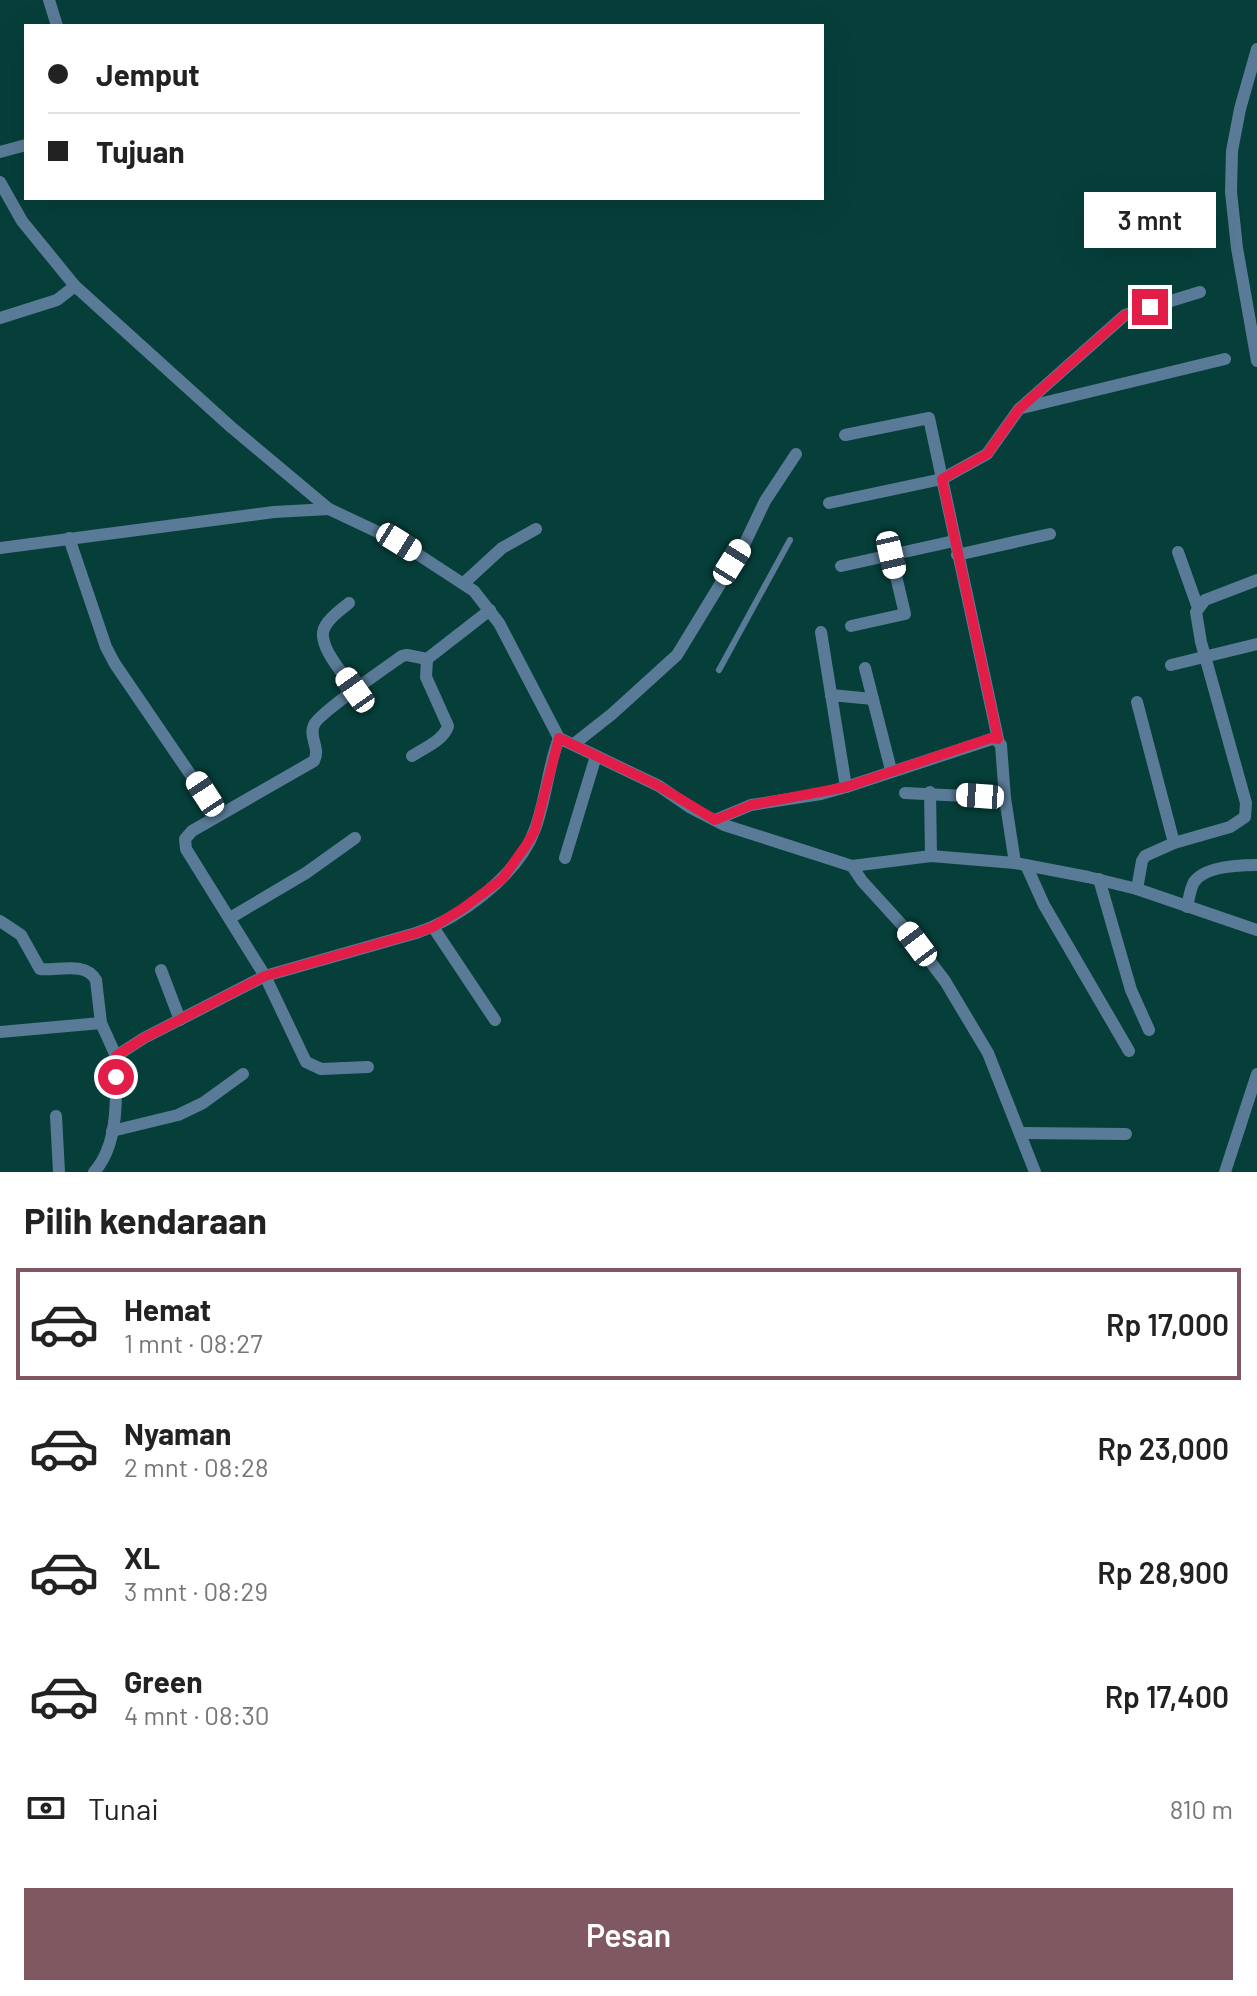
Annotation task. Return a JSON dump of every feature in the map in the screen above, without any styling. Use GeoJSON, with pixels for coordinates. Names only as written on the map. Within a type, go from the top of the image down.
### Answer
{"type":"FeatureCollection","features":[{"type":"Feature","properties":{"kind":"street"},"geometry":{"type":"LineString","coordinates":[[49,0],[56,24]]}},
{"type":"Feature","properties":{"kind":"street"},"geometry":{"type":"LineString","coordinates":[[1257,49],[1232,151],[1231,192],[1237,248],[1257,361]]}},
{"type":"Feature","properties":{"kind":"street"},"geometry":{"type":"LineString","coordinates":[[0,152],[24,146]]}},
{"type":"Feature","properties":{"kind":"street"},"geometry":{"type":"LineString","coordinates":[[0,182],[22,221],[75,286],[231,427],[329,509],[399,542],[465,582],[490,610],[559,738],[659,786],[715,820],[852,866],[931,856],[1021,864],[1137,889],[1257,930]]}},
{"type":"Feature","properties":{"kind":"street"},"geometry":{"type":"LineString","coordinates":[[0,318],[57,300],[75,286]]}},
{"type":"Feature","properties":{"kind":"street"},"geometry":{"type":"LineString","coordinates":[[829,503],[942,479],[987,454],[1019,409],[1125,315],[1200,292]]}},
{"type":"Feature","properties":{"kind":"street"},"geometry":{"type":"LineString","coordinates":[[1019,409],[1225,359]]}},
{"type":"Feature","properties":{"kind":"street"},"geometry":{"type":"LineString","coordinates":[[845,435],[929,418],[998,739],[1005,798],[1021,864],[1129,1051]]}},
{"type":"Feature","properties":{"kind":"street"},"geometry":{"type":"LineString","coordinates":[[574,744],[677,655],[744,545],[765,501],[796,454]]}},
{"type":"Feature","properties":{"kind":"street"},"geometry":{"type":"LineString","coordinates":[[0,548],[274,512],[329,509]]}},
{"type":"Feature","properties":{"kind":"street"},"geometry":{"type":"LineString","coordinates":[[465,582],[502,548],[536,529]]}},
{"type":"Feature","properties":{"kind":"street"},"geometry":{"type":"LineString","coordinates":[[957,555],[1050,534]]}},
{"type":"Feature","properties":{"kind":"street"},"geometry":{"type":"LineString","coordinates":[[69,538],[115,664],[218,815]]}},
{"type":"Feature","properties":{"kind":"street"},"geometry":{"type":"LineString","coordinates":[[841,566],[954,541]]}},
{"type":"Feature","properties":{"kind":"street"},"geometry":{"type":"LineString","coordinates":[[1178,552],[1198,608]]}},
{"type":"Feature","properties":{"kind":"street"},"geometry":{"type":"LineString","coordinates":[[851,626],[905,614],[891,555]]}},
{"type":"Feature","properties":{"kind":"street"},"geometry":{"type":"LineString","coordinates":[[1137,889],[1143,858],[1174,843],[1230,827],[1251,816],[1196,616],[1205,600],[1257,580]]}},
{"type":"Feature","properties":{"kind":"street"},"geometry":{"type":"LineString","coordinates":[[349,603],[325,625],[322,633],[328,652],[355,690]]}},
{"type":"Feature","properties":{"kind":"street"},"geometry":{"type":"LineString","coordinates":[[368,1067],[321,1069],[306,1062],[265,976],[184,844],[187,834],[314,761],[317,751],[313,733],[316,722],[355,690],[402,656],[427,659],[490,610]]}},
{"type":"Feature","properties":{"kind":"street"},"geometry":{"type":"LineString","coordinates":[[821,632],[846,787]]}},
{"type":"Feature","properties":{"kind":"street"},"geometry":{"type":"LineString","coordinates":[[1171,665],[1257,644]]}},
{"type":"Feature","properties":{"kind":"street"},"geometry":{"type":"LineString","coordinates":[[412,756],[441,738],[448,726],[426,677],[427,659]]}},
{"type":"Feature","properties":{"kind":"street"},"geometry":{"type":"LineString","coordinates":[[865,668],[891,770]]}},
{"type":"Feature","properties":{"kind":"street"},"geometry":{"type":"LineString","coordinates":[[831,695],[873,699]]}},
{"type":"Feature","properties":{"kind":"street"},"geometry":{"type":"LineString","coordinates":[[1137,702],[1174,843]]}},
{"type":"Feature","properties":{"kind":"street"},"geometry":{"type":"LineString","coordinates":[[116,1056],[144,1038],[265,976],[433,927],[502,879],[519,859],[535,830],[559,738]]}},
{"type":"Feature","properties":{"kind":"street"},"geometry":{"type":"LineString","coordinates":[[715,820],[751,805],[846,787],[991,738],[998,739]]}},
{"type":"Feature","properties":{"kind":"street"},"geometry":{"type":"LineString","coordinates":[[565,858],[596,756]]}},
{"type":"Feature","properties":{"kind":"street"},"geometry":{"type":"LineString","coordinates":[[930,792],[931,856]]}},
{"type":"Feature","properties":{"kind":"street"},"geometry":{"type":"LineString","coordinates":[[905,793],[1005,798]]}},
{"type":"Feature","properties":{"kind":"street"},"geometry":{"type":"LineString","coordinates":[[230,918],[306,873],[355,838]]}},
{"type":"Feature","properties":{"kind":"street"},"geometry":{"type":"LineString","coordinates":[[1187,907],[1192,885],[1200,876],[1225,868],[1257,865]]}},
{"type":"Feature","properties":{"kind":"street"},"geometry":{"type":"LineString","coordinates":[[852,866],[945,981],[988,1053],[1035,1172]]}},
{"type":"Feature","properties":{"kind":"street"},"geometry":{"type":"LineString","coordinates":[[1099,879],[1131,990],[1149,1030]]}},
{"type":"Feature","properties":{"kind":"street"},"geometry":{"type":"LineString","coordinates":[[0,921],[21,935],[40,969],[87,969],[96,980],[101,1023],[116,1056],[112,1131],[105,1161],[94,1172]]}},
{"type":"Feature","properties":{"kind":"street"},"geometry":{"type":"LineString","coordinates":[[433,927],[495,1020]]}},
{"type":"Feature","properties":{"kind":"street"},"geometry":{"type":"LineString","coordinates":[[161,970],[180,1020]]}},
{"type":"Feature","properties":{"kind":"street"},"geometry":{"type":"LineString","coordinates":[[0,1032],[101,1023]]}},
{"type":"Feature","properties":{"kind":"street"},"geometry":{"type":"LineString","coordinates":[[112,1131],[178,1115],[203,1103],[243,1074]]}},
{"type":"Feature","properties":{"kind":"street"},"geometry":{"type":"LineString","coordinates":[[1225,1172],[1251,1114],[1257,1074]]}},
{"type":"Feature","properties":{"kind":"street"},"geometry":{"type":"LineString","coordinates":[[56,1116],[59,1172]]}},
{"type":"Feature","properties":{"kind":"street"},"geometry":{"type":"LineString","coordinates":[[1020,1133],[1126,1134]]}},
{"type":"Feature","properties":{"kind":"lane"},"geometry":{"type":"LineString","coordinates":[[719,670],[790,540]]}},
{"type":"Feature","properties":{"kind":"route"},"geometry":{"type":"LineString","coordinates":[[116,1077],[116,1056],[144,1038],[265,976],[433,927],[502,879],[519,859],[535,830],[559,738],[659,786],[715,820],[751,805],[821,794],[991,738],[998,739],[942,479],[987,454],[1019,409],[1125,315],[1150,307]]}}]}
